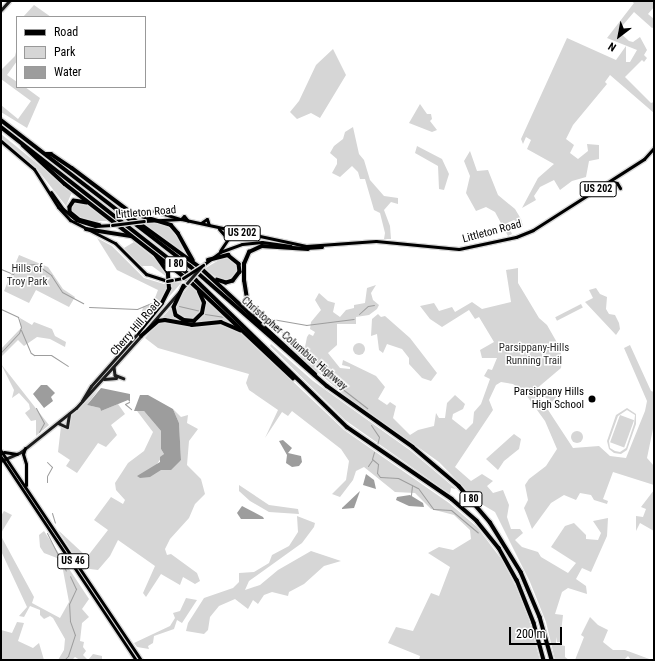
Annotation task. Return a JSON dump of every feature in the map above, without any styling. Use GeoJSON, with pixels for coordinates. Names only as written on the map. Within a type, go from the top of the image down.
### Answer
{"type":"FeatureCollection","features":[{"type":"Feature","properties":{"kind":"highway","name":"Christopher Columbus Highway"},"geometry":{"type":"LineString","coordinates":[[1,120],[196,270],[327,386],[426,457],[476,505],[500,537],[521,572],[541,621],[552,660]]}},
{"type":"Feature","properties":{"kind":"highway","name":"Christopher Columbus Highway"},"geometry":{"type":"LineString","coordinates":[[1,127],[196,280],[318,400],[357,435],[452,499],[483,528],[503,555],[518,583],[534,623],[544,660]]}},
{"type":"Feature","properties":{"kind":"highway"},"geometry":{"type":"LineString","coordinates":[[21,142],[27,151],[112,222]]}},
{"type":"Feature","properties":{"kind":"highway"},"geometry":{"type":"LineString","coordinates":[[45,154],[51,154],[129,211],[153,220],[163,221],[174,228],[196,264]]}},
{"type":"Feature","properties":{"kind":"highway"},"geometry":{"type":"LineString","coordinates":[[99,225],[73,216],[69,209],[71,203],[82,200],[152,251],[192,283],[318,400]]}},
{"type":"Feature","properties":{"kind":"highway"},"geometry":{"type":"LineString","coordinates":[[110,203],[208,274],[261,321],[327,386]]}},
{"type":"Feature","properties":{"kind":"highway"},"geometry":{"type":"LineString","coordinates":[[86,229],[123,233],[136,239]]}},
{"type":"Feature","properties":{"kind":"highway"},"geometry":{"type":"LineString","coordinates":[[261,321],[252,308],[245,288],[244,264],[249,252],[262,246],[308,249]]}},
{"type":"Feature","properties":{"kind":"highway"},"geometry":{"type":"LineString","coordinates":[[140,334],[169,289],[168,273],[152,251]]}},
{"type":"Feature","properties":{"kind":"highway"},"geometry":{"type":"LineString","coordinates":[[208,260],[230,255],[237,260],[240,268],[237,278],[229,282],[219,281],[208,274]]}},
{"type":"Feature","properties":{"kind":"highway"},"geometry":{"type":"LineString","coordinates":[[186,284],[175,301],[174,309],[179,318],[192,321],[201,315],[204,306],[200,293],[192,283]]}},
{"type":"Feature","properties":{"kind":"highway"},"geometry":{"type":"LineString","coordinates":[[140,334],[161,320],[192,325],[221,322],[239,330],[264,350]]}},
{"type":"Feature","properties":{"kind":"main road"},"geometry":{"type":"LineString","coordinates":[[1,10],[9,1]]}},
{"type":"Feature","properties":{"kind":"main road","name":"Littleton Road"},"geometry":{"type":"LineString","coordinates":[[1,141],[27,162],[71,216],[85,224],[99,225],[112,222],[180,219],[184,216],[188,221],[228,230],[236,226],[241,233],[296,245],[376,241],[448,250],[471,247],[533,230],[644,159],[654,148]]}},
{"type":"Feature","properties":{"kind":"main road"},"geometry":{"type":"LineString","coordinates":[[610,181],[617,183],[620,188]]}},
{"type":"Feature","properties":{"kind":"main road","name":"Littleton Road"},"geometry":{"type":"LineString","coordinates":[[45,185],[64,214],[86,229],[115,243],[146,274],[166,281],[183,278],[227,248],[250,242],[308,249],[334,244]]}},
{"type":"Feature","properties":{"kind":"main road"},"geometry":{"type":"LineString","coordinates":[[153,220],[158,215],[154,211],[180,219]]}},
{"type":"Feature","properties":{"kind":"main road"},"geometry":{"type":"LineString","coordinates":[[199,223],[207,219],[210,226]]}},
{"type":"Feature","properties":{"kind":"main road"},"geometry":{"type":"LineString","coordinates":[[212,257],[228,241],[226,234],[216,227]]}},
{"type":"Feature","properties":{"kind":"main road","name":"Cherry Hill Road"},"geometry":{"type":"LineString","coordinates":[[82,402],[94,383],[203,265]]}},
{"type":"Feature","properties":{"kind":"main road","name":"Cherry Hill Road"},"geometry":{"type":"LineString","coordinates":[[3,459],[18,454],[69,414],[115,366],[140,334]]}},
{"type":"Feature","properties":{"kind":"main road"},"geometry":{"type":"LineString","coordinates":[[115,366],[114,374],[123,378]]}},
{"type":"Feature","properties":{"kind":"main road"},"geometry":{"type":"LineString","coordinates":[[101,380],[116,378]]}},
{"type":"Feature","properties":{"kind":"main road"},"geometry":{"type":"LineString","coordinates":[[57,424],[67,427],[69,414]]}},
{"type":"Feature","properties":{"kind":"main road"},"geometry":{"type":"LineString","coordinates":[[25,448],[24,458],[26,489]]}},
{"type":"Feature","properties":{"kind":"main road"},"geometry":{"type":"LineString","coordinates":[[1,450],[7,455],[18,454],[24,458]]}},
{"type":"Feature","properties":{"kind":"main road","name":"US 46"},"geometry":{"type":"LineString","coordinates":[[1,450],[3,459],[136,660]]}},
{"type":"Feature","properties":{"kind":"main road","name":"US 46"},"geometry":{"type":"LineString","coordinates":[[3,459],[26,489],[141,660]]}},
{"type":"Feature","properties":{"kind":"main road"},"geometry":{"type":"LineString","coordinates":[[53,531],[55,526]]}},
{"type":"Feature","properties":{"kind":"green space"},"geometry":{"type":"Polygon","coordinates":[[[631,1],[654,1],[654,7],[648,14],[654,19],[654,27],[652,28],[634,12],[618,31],[629,41],[633,42],[640,37],[647,50],[644,55],[647,58],[644,62],[642,60],[625,77],[651,103],[654,102],[654,113],[610,75],[605,82],[607,84],[573,125],[566,139],[574,145],[570,153],[578,159],[588,151],[587,144],[599,145],[599,159],[589,161],[586,177],[572,181],[560,190],[554,180],[540,187],[534,196],[536,200],[522,208],[538,178],[554,164],[527,149],[531,140],[526,137],[523,144],[521,139],[567,38],[616,60],[626,46],[626,62],[630,62],[637,50],[607,38],[634,3],[631,1]]]}},
{"type":"Feature","properties":{"kind":"green space"},"geometry":{"type":"Polygon","coordinates":[[[34,5],[50,16],[24,16],[34,5]]]}},
{"type":"Feature","properties":{"kind":"green space"},"geometry":{"type":"Polygon","coordinates":[[[333,49],[346,75],[320,118],[311,113],[297,119],[290,112],[299,101],[316,65],[333,49]]]}},
{"type":"Feature","properties":{"kind":"green space"},"geometry":{"type":"Polygon","coordinates":[[[16,52],[16,62],[7,75],[16,81],[16,88],[26,88],[40,98],[27,128],[1,112],[1,105],[18,119],[31,101],[1,79],[1,70],[15,56],[16,52]]]}},
{"type":"Feature","properties":{"kind":"green space"},"geometry":{"type":"Polygon","coordinates":[[[420,104],[427,114],[431,114],[432,119],[430,121],[437,130],[432,132],[409,123],[420,104]]]}},
{"type":"Feature","properties":{"kind":"green space"},"geometry":{"type":"Polygon","coordinates":[[[353,127],[359,154],[364,160],[370,180],[384,196],[398,198],[398,204],[391,202],[384,210],[390,226],[391,239],[384,239],[385,233],[380,213],[374,210],[365,179],[360,179],[358,172],[352,166],[340,177],[332,173],[337,164],[337,159],[330,153],[334,146],[343,139],[345,132],[353,127]]]}},
{"type":"Feature","properties":{"kind":"green space"},"geometry":{"type":"Polygon","coordinates":[[[1,134],[72,192],[66,206],[37,169],[1,138],[1,134]]]}},
{"type":"Feature","properties":{"kind":"green space"},"geometry":{"type":"Polygon","coordinates":[[[417,146],[442,159],[449,174],[444,190],[439,189],[438,166],[415,153],[417,146]]]}},
{"type":"Feature","properties":{"kind":"green space"},"geometry":{"type":"Polygon","coordinates":[[[470,151],[477,171],[488,170],[498,195],[515,209],[521,219],[523,226],[514,220],[507,223],[512,234],[508,236],[495,212],[486,207],[476,211],[466,193],[470,176],[464,161],[470,151]]]}},
{"type":"Feature","properties":{"kind":"green space"},"geometry":{"type":"Polygon","coordinates":[[[76,201],[83,202],[110,221],[92,221],[82,218],[70,210],[76,201]]]}},
{"type":"Feature","properties":{"kind":"green space"},"geometry":{"type":"Polygon","coordinates":[[[154,222],[172,228],[182,245],[183,252],[144,224],[154,222]]]}},
{"type":"Feature","properties":{"kind":"green space"},"geometry":{"type":"Polygon","coordinates":[[[97,238],[112,246],[144,278],[164,284],[182,282],[152,316],[151,312],[142,311],[143,307],[153,303],[158,290],[117,270],[97,238]]]}},
{"type":"Feature","properties":{"kind":"green space"},"geometry":{"type":"Polygon","coordinates":[[[134,242],[158,261],[167,277],[152,266],[139,266],[124,248],[134,242]]]}},
{"type":"Feature","properties":{"kind":"green space","name":"Hills of Troy Park"},"geometry":{"type":"Polygon","coordinates":[[[19,255],[48,267],[63,289],[75,297],[69,307],[36,290],[29,303],[4,291],[19,255]]]}},
{"type":"Feature","properties":{"kind":"green space"},"geometry":{"type":"Polygon","coordinates":[[[224,257],[229,257],[238,268],[236,275],[231,280],[221,280],[204,269],[224,257]]]}},
{"type":"Feature","properties":{"kind":"green space","name":"Parsippany-Hills Running Trail"},"geometry":{"type":"Polygon","coordinates":[[[518,268],[518,283],[539,318],[547,325],[559,346],[562,358],[561,368],[535,390],[573,448],[599,446],[610,456],[626,458],[645,411],[647,401],[624,348],[630,345],[651,391],[654,392],[654,424],[647,458],[654,466],[654,485],[613,472],[603,499],[608,501],[607,504],[594,500],[591,495],[580,493],[576,500],[564,495],[551,503],[532,529],[524,508],[528,500],[525,485],[529,479],[546,466],[557,449],[545,421],[524,392],[513,384],[501,382],[496,385],[489,400],[493,410],[455,467],[471,481],[482,474],[493,481],[487,486],[493,493],[503,490],[509,505],[507,517],[511,529],[520,529],[523,533],[515,540],[522,547],[538,552],[541,557],[568,573],[576,563],[551,547],[565,526],[574,523],[586,535],[586,539],[598,540],[601,533],[593,521],[608,518],[607,536],[591,572],[582,568],[576,579],[586,586],[587,594],[568,588],[562,592],[555,614],[563,615],[560,642],[557,642],[556,637],[556,644],[565,646],[565,657],[569,660],[555,660],[546,622],[530,582],[495,512],[478,502],[439,462],[346,396],[283,343],[292,339],[305,347],[309,334],[313,336],[315,332],[310,329],[311,322],[321,310],[315,300],[319,293],[328,301],[335,303],[333,312],[340,317],[346,310],[354,308],[354,305],[365,303],[367,288],[376,285],[371,293],[373,300],[379,305],[377,309],[369,315],[356,317],[356,324],[337,324],[337,345],[328,353],[340,368],[350,369],[350,367],[342,365],[343,360],[376,376],[385,387],[378,399],[387,405],[390,402],[396,406],[393,418],[410,435],[418,430],[434,426],[436,413],[439,418],[445,418],[447,403],[455,395],[465,404],[463,409],[453,414],[452,419],[466,430],[473,423],[474,412],[481,404],[490,379],[484,376],[488,369],[492,370],[497,358],[482,358],[480,350],[494,342],[479,317],[475,319],[469,310],[442,327],[430,319],[420,306],[434,303],[439,311],[452,307],[455,312],[472,302],[482,309],[511,302],[506,270],[518,268]]]}},
{"type":"Feature","properties":{"kind":"green space"},"geometry":{"type":"Polygon","coordinates":[[[191,284],[201,297],[201,309],[194,318],[196,322],[203,316],[207,300],[344,430],[449,503],[477,527],[502,560],[516,587],[529,620],[540,660],[419,660],[420,656],[388,643],[396,627],[413,631],[431,593],[439,596],[450,567],[428,553],[439,547],[453,550],[471,539],[470,530],[454,515],[431,509],[415,493],[395,492],[364,467],[356,471],[353,480],[340,497],[332,494],[346,480],[349,461],[341,449],[292,411],[288,416],[282,412],[265,438],[278,410],[249,390],[246,383],[249,374],[158,348],[145,338],[191,284]]]}},
{"type":"Feature","properties":{"kind":"green space"},"geometry":{"type":"Polygon","coordinates":[[[596,288],[600,294],[607,297],[606,309],[609,314],[615,315],[619,323],[620,329],[616,335],[585,302],[593,298],[589,290],[596,288]]]}},
{"type":"Feature","properties":{"kind":"green space"},"geometry":{"type":"Polygon","coordinates":[[[581,304],[583,308],[557,321],[555,317],[581,304]]]}},
{"type":"Feature","properties":{"kind":"green space"},"geometry":{"type":"Polygon","coordinates":[[[378,314],[381,317],[385,316],[410,338],[437,373],[431,381],[422,378],[409,364],[409,358],[402,349],[387,344],[383,353],[379,350],[377,334],[371,336],[372,319],[378,314]]]}},
{"type":"Feature","properties":{"kind":"green space"},"geometry":{"type":"Polygon","coordinates":[[[20,318],[32,325],[34,322],[52,329],[55,336],[66,342],[65,347],[50,339],[37,337],[24,346],[18,340],[1,357],[1,349],[21,328],[20,318]]]}},
{"type":"Feature","properties":{"kind":"green space"},"geometry":{"type":"Polygon","coordinates":[[[357,343],[361,343],[365,349],[361,355],[357,355],[353,351],[353,347],[357,343]]]}},
{"type":"Feature","properties":{"kind":"green space"},"geometry":{"type":"Polygon","coordinates":[[[271,344],[313,381],[411,451],[456,489],[451,488],[450,494],[345,420],[270,346],[271,344]]]}},
{"type":"Feature","properties":{"kind":"green space"},"geometry":{"type":"Polygon","coordinates":[[[1,364],[49,425],[36,436],[36,420],[31,421],[25,413],[30,409],[29,404],[19,393],[12,398],[14,390],[1,364]]]}},
{"type":"Feature","properties":{"kind":"green space"},"geometry":{"type":"Polygon","coordinates":[[[99,389],[87,405],[100,408],[101,411],[118,404],[125,414],[111,425],[117,435],[106,447],[98,443],[77,473],[66,466],[70,460],[58,452],[61,426],[99,389]]]}},
{"type":"Feature","properties":{"kind":"green space"},"geometry":{"type":"Polygon","coordinates":[[[552,389],[557,396],[551,403],[543,395],[552,389]]]}},
{"type":"Feature","properties":{"kind":"green space"},"geometry":{"type":"Polygon","coordinates":[[[627,408],[636,414],[636,424],[627,450],[621,454],[614,453],[609,449],[607,441],[616,415],[627,408]],[[627,410],[618,416],[609,441],[610,448],[620,452],[626,448],[634,424],[635,415],[627,410]]]}},
{"type":"Feature","properties":{"kind":"green space"},"geometry":{"type":"Polygon","coordinates":[[[173,409],[181,417],[188,415],[187,423],[198,429],[189,441],[187,465],[201,479],[205,494],[195,504],[189,518],[170,539],[165,549],[167,555],[171,554],[197,573],[200,581],[195,584],[183,577],[180,585],[161,574],[146,597],[143,593],[155,566],[118,540],[110,556],[98,570],[82,568],[58,530],[87,557],[108,530],[94,520],[111,497],[123,504],[125,500],[116,490],[115,483],[128,463],[144,451],[153,432],[137,411],[144,411],[161,431],[161,449],[164,454],[157,464],[161,470],[181,460],[179,423],[173,409]]]}},
{"type":"Feature","properties":{"kind":"green space"},"geometry":{"type":"Polygon","coordinates":[[[620,415],[634,420],[624,447],[610,442],[620,415]]]}},
{"type":"Feature","properties":{"kind":"green space"},"geometry":{"type":"Polygon","coordinates":[[[579,431],[582,432],[582,442],[575,443],[572,442],[571,435],[572,432],[579,431]]]}},
{"type":"Feature","properties":{"kind":"green space"},"geometry":{"type":"Polygon","coordinates":[[[514,434],[521,439],[519,449],[504,461],[498,470],[486,459],[514,434]]]}},
{"type":"Feature","properties":{"kind":"green space"},"geometry":{"type":"Polygon","coordinates":[[[239,485],[269,505],[298,509],[299,514],[269,512],[250,501],[239,491],[239,485]]]}},
{"type":"Feature","properties":{"kind":"green space"},"geometry":{"type":"Polygon","coordinates":[[[654,490],[654,531],[640,523],[636,531],[636,516],[643,517],[646,509],[641,507],[654,490]]]}},
{"type":"Feature","properties":{"kind":"green space"},"geometry":{"type":"Polygon","coordinates":[[[4,511],[12,515],[1,533],[1,516],[4,511]]]}},
{"type":"Feature","properties":{"kind":"green space"},"geometry":{"type":"Polygon","coordinates":[[[297,516],[315,523],[314,527],[302,543],[249,581],[245,590],[260,585],[278,570],[311,551],[341,561],[324,566],[304,584],[289,592],[288,596],[272,592],[264,595],[258,604],[253,600],[248,609],[235,599],[219,606],[210,617],[208,630],[204,634],[186,631],[188,623],[204,598],[233,588],[239,582],[239,573],[254,572],[269,563],[272,555],[289,546],[298,532],[297,516]]]}},
{"type":"Feature","properties":{"kind":"green space"},"geometry":{"type":"Polygon","coordinates":[[[44,531],[89,599],[82,609],[89,617],[82,623],[80,641],[84,642],[83,647],[86,651],[83,655],[88,660],[80,660],[75,657],[72,660],[58,660],[64,650],[65,639],[53,618],[50,616],[44,619],[40,615],[40,610],[30,606],[24,617],[19,616],[27,607],[1,551],[1,536],[34,597],[32,603],[60,618],[69,602],[63,570],[57,558],[44,553],[40,547],[39,535],[44,531]]]}},
{"type":"Feature","properties":{"kind":"green space"},"geometry":{"type":"Polygon","coordinates":[[[186,598],[197,600],[182,623],[177,620],[174,629],[154,636],[153,643],[148,646],[149,649],[137,647],[134,643],[170,626],[175,618],[173,613],[180,611],[186,598]]]}},
{"type":"Feature","properties":{"kind":"green space"},"geometry":{"type":"Polygon","coordinates":[[[590,617],[598,625],[608,630],[603,642],[613,650],[625,650],[652,660],[631,660],[628,656],[624,660],[575,660],[584,637],[581,635],[590,617]]]}},
{"type":"Feature","properties":{"kind":"green space"},"geometry":{"type":"Polygon","coordinates":[[[17,622],[24,623],[18,641],[33,648],[39,643],[44,660],[1,660],[1,630],[12,633],[17,622]]]}},
{"type":"Feature","properties":{"kind":"green space"},"geometry":{"type":"Polygon","coordinates":[[[93,654],[102,656],[102,660],[88,660],[93,654]]]}},
{"type":"Feature","properties":{"kind":"water"},"geometry":{"type":"Polygon","coordinates":[[[41,385],[47,385],[55,393],[51,397],[53,401],[44,408],[33,394],[41,385]]]}},
{"type":"Feature","properties":{"kind":"water"},"geometry":{"type":"Polygon","coordinates":[[[101,388],[130,394],[130,402],[128,400],[101,411],[100,408],[87,405],[101,388]]]}},
{"type":"Feature","properties":{"kind":"water"},"geometry":{"type":"Polygon","coordinates":[[[140,395],[148,395],[173,409],[179,423],[181,460],[171,470],[161,470],[150,477],[140,478],[137,476],[160,462],[160,457],[164,454],[161,449],[161,431],[144,411],[134,411],[140,395]]]}},
{"type":"Feature","properties":{"kind":"water"},"geometry":{"type":"Polygon","coordinates":[[[283,440],[292,448],[288,453],[301,456],[302,462],[299,466],[292,467],[286,463],[287,455],[279,441],[283,440]]]}},
{"type":"Feature","properties":{"kind":"water"},"geometry":{"type":"Polygon","coordinates":[[[366,474],[374,480],[376,489],[363,485],[366,474]]]}},
{"type":"Feature","properties":{"kind":"water"},"geometry":{"type":"Polygon","coordinates":[[[360,491],[354,508],[342,509],[342,508],[360,491]]]}},
{"type":"Feature","properties":{"kind":"water"},"geometry":{"type":"Polygon","coordinates":[[[410,495],[423,503],[424,507],[409,506],[396,500],[397,497],[410,495]]]}},
{"type":"Feature","properties":{"kind":"water"},"geometry":{"type":"Polygon","coordinates":[[[242,506],[263,517],[264,519],[241,519],[237,513],[242,506]]]}},
{"type":"Feature","properties":{"kind":"waterway"},"geometry":{"type":"LineString","coordinates":[[1,269],[13,274],[22,265],[36,264],[51,275],[62,292],[83,303]]}},
{"type":"Feature","properties":{"kind":"waterway"},"geometry":{"type":"LineString","coordinates":[[89,307],[137,309],[151,303]]}},
{"type":"Feature","properties":{"kind":"waterway"},"geometry":{"type":"LineString","coordinates":[[359,314],[368,306],[374,305]]}},
{"type":"Feature","properties":{"kind":"waterway"},"geometry":{"type":"LineString","coordinates":[[179,306],[200,311]]}},
{"type":"Feature","properties":{"kind":"waterway"},"geometry":{"type":"LineString","coordinates":[[1,309],[18,317],[21,327],[19,333],[1,352]]}},
{"type":"Feature","properties":{"kind":"waterway"},"geometry":{"type":"LineString","coordinates":[[205,314],[223,317]]}},
{"type":"Feature","properties":{"kind":"waterway"},"geometry":{"type":"LineString","coordinates":[[258,314],[271,319],[288,339],[317,361],[327,377],[367,408]]}},
{"type":"Feature","properties":{"kind":"waterway"},"geometry":{"type":"LineString","coordinates":[[272,319],[306,325],[354,319]]}},
{"type":"Feature","properties":{"kind":"waterway"},"geometry":{"type":"LineString","coordinates":[[21,330],[31,353],[34,355],[51,355],[68,366]]}},
{"type":"Feature","properties":{"kind":"waterway"},"geometry":{"type":"LineString","coordinates":[[129,402],[125,404],[131,409]]}},
{"type":"Feature","properties":{"kind":"waterway"},"geometry":{"type":"LineString","coordinates":[[36,408],[44,423],[39,432]]}},
{"type":"Feature","properties":{"kind":"waterway"},"geometry":{"type":"LineString","coordinates":[[371,425],[379,437],[377,445]]}},
{"type":"Feature","properties":{"kind":"waterway"},"geometry":{"type":"LineString","coordinates":[[374,452],[372,459],[378,464],[377,473],[380,477],[398,478],[418,488],[433,509],[451,510],[478,533]]}},
{"type":"Feature","properties":{"kind":"waterway"},"geometry":{"type":"LineString","coordinates":[[368,466],[372,460]]}},
{"type":"Feature","properties":{"kind":"waterway"},"geometry":{"type":"LineString","coordinates":[[47,462],[52,467],[47,476],[47,482]]}},
{"type":"Feature","properties":{"kind":"waterway"},"geometry":{"type":"LineString","coordinates":[[411,495],[412,486]]}},
{"type":"Feature","properties":{"kind":"waterway"},"geometry":{"type":"LineString","coordinates":[[52,513],[55,523]]}},
{"type":"Feature","properties":{"kind":"waterway"},"geometry":{"type":"LineString","coordinates":[[47,533],[66,571]]}},
{"type":"Feature","properties":{"kind":"waterway"},"geometry":{"type":"LineString","coordinates":[[64,660],[68,656],[75,635],[70,621],[69,604],[76,589],[70,576]]}},
{"type":"Feature","properties":{"kind":"place","name":"Parsippany Hills High School"},"geometry":{"type":"Point","coordinates":[592,399]}}]}
